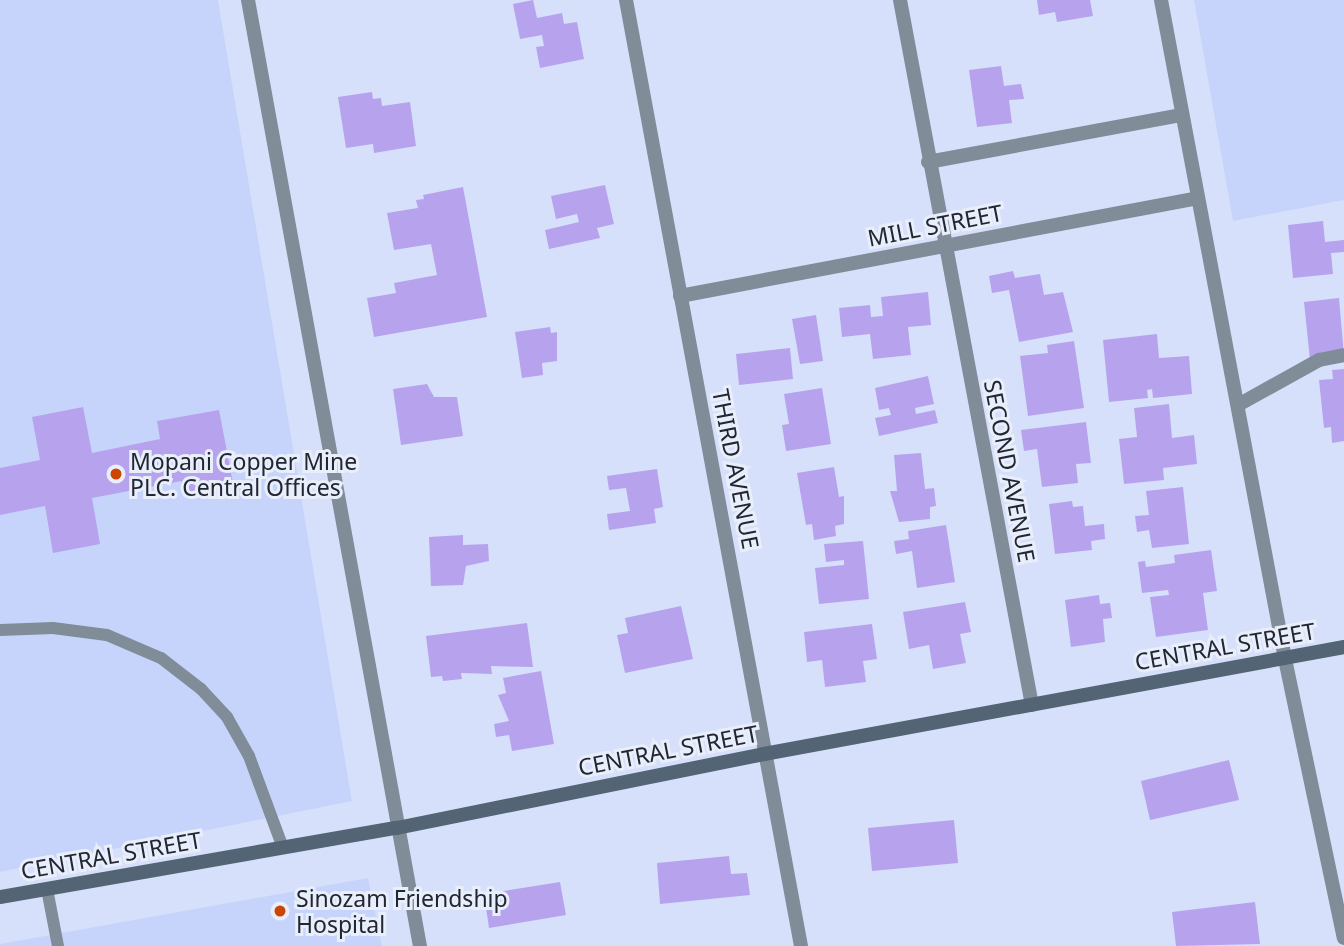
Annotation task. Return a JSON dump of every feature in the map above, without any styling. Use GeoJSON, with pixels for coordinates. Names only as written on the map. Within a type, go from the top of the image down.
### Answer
{"type":"FeatureCollection","features":[{"type":"Feature","properties":{"kind":"main road","name":"CENTRAL STREET"},"geometry":{"type":"LineString","coordinates":[[0,897],[397,828],[764,754],[1344,647]]}},
{"type":"Feature","properties":{"kind":"street"},"geometry":{"type":"LineString","coordinates":[[248,0],[420,946]]}},
{"type":"Feature","properties":{"kind":"street","name":"THIRD AVENUE"},"geometry":{"type":"LineString","coordinates":[[626,0],[801,946]]}},
{"type":"Feature","properties":{"kind":"street","name":"SECOND AVENUE"},"geometry":{"type":"LineString","coordinates":[[900,0],[928,162],[1032,705]]}},
{"type":"Feature","properties":{"kind":"street"},"geometry":{"type":"LineString","coordinates":[[1161,0],[1285,659],[1344,938]]}},
{"type":"Feature","properties":{"kind":"street"},"geometry":{"type":"LineString","coordinates":[[928,162],[1182,115]]}},
{"type":"Feature","properties":{"kind":"street","name":"MILL STREET"},"geometry":{"type":"LineString","coordinates":[[680,296],[1198,198]]}},
{"type":"Feature","properties":{"kind":"street"},"geometry":{"type":"LineString","coordinates":[[1238,405],[1319,360],[1344,355]]}},
{"type":"Feature","properties":{"kind":"lane"},"geometry":{"type":"LineString","coordinates":[[0,630],[53,628],[107,635],[161,658],[191,681],[227,717],[249,757],[283,848]]}},
{"type":"Feature","properties":{"kind":"lane"},"geometry":{"type":"LineString","coordinates":[[47,889],[58,946]]}},
{"type":"Feature","properties":{"kind":"shaded area"},"geometry":{"type":"Polygon","coordinates":[[[0,0],[218,0],[352,801],[0,872],[0,0]]]}},
{"type":"Feature","properties":{"kind":"shaded area"},"geometry":{"type":"Polygon","coordinates":[[[1194,0],[1344,0],[1344,200],[1233,221],[1194,0]]]}},
{"type":"Feature","properties":{"kind":"shaded area","name":"Sinozam Friendship Hospital"},"geometry":{"type":"Polygon","coordinates":[[[368,878],[382,946],[0,946],[0,944],[368,878]]]}},
{"type":"Feature","properties":{"kind":"building"},"geometry":{"type":"Polygon","coordinates":[[[533,0],[537,18],[562,13],[564,24],[577,22],[584,59],[540,68],[536,47],[544,46],[542,35],[520,39],[513,4],[533,0]]]}},
{"type":"Feature","properties":{"kind":"building"},"geometry":{"type":"Polygon","coordinates":[[[1037,0],[1090,0],[1093,16],[1057,22],[1055,12],[1039,15],[1037,0]]]}},
{"type":"Feature","properties":{"kind":"building"},"geometry":{"type":"Polygon","coordinates":[[[1001,66],[1004,86],[1021,84],[1024,99],[1009,100],[1012,123],[977,127],[969,70],[1001,66]]]}},
{"type":"Feature","properties":{"kind":"building"},"geometry":{"type":"Polygon","coordinates":[[[372,92],[373,99],[381,98],[382,106],[410,102],[416,146],[374,153],[373,144],[346,148],[338,97],[372,92]]]}},
{"type":"Feature","properties":{"kind":"building"},"geometry":{"type":"Polygon","coordinates":[[[605,185],[614,224],[597,228],[600,238],[549,249],[545,230],[579,222],[577,214],[556,219],[551,196],[605,185]]]}},
{"type":"Feature","properties":{"kind":"building"},"geometry":{"type":"Polygon","coordinates":[[[463,187],[487,317],[374,337],[367,298],[396,293],[394,283],[437,275],[431,244],[394,250],[387,213],[418,208],[416,200],[424,199],[423,195],[463,187]]]}},
{"type":"Feature","properties":{"kind":"building"},"geometry":{"type":"Polygon","coordinates":[[[1323,221],[1325,242],[1344,240],[1344,252],[1331,253],[1333,274],[1293,278],[1288,225],[1323,221]]]}},
{"type":"Feature","properties":{"kind":"building"},"geometry":{"type":"Polygon","coordinates":[[[1013,271],[1015,278],[1040,274],[1044,295],[1063,292],[1073,332],[1019,342],[1009,290],[992,293],[989,276],[1013,271]]]}},
{"type":"Feature","properties":{"kind":"building"},"geometry":{"type":"Polygon","coordinates":[[[928,292],[931,325],[908,327],[911,355],[873,359],[870,334],[842,337],[839,308],[870,305],[871,317],[883,316],[881,297],[928,292]]]}},
{"type":"Feature","properties":{"kind":"building"},"geometry":{"type":"Polygon","coordinates":[[[1339,298],[1344,356],[1310,360],[1304,302],[1339,298]]]}},
{"type":"Feature","properties":{"kind":"building"},"geometry":{"type":"Polygon","coordinates":[[[816,315],[823,361],[800,364],[792,319],[816,315]]]}},
{"type":"Feature","properties":{"kind":"building"},"geometry":{"type":"Polygon","coordinates":[[[550,327],[551,333],[557,332],[557,361],[542,363],[543,375],[522,378],[515,332],[550,327]]]}},
{"type":"Feature","properties":{"kind":"building"},"geometry":{"type":"Polygon","coordinates":[[[1157,334],[1159,358],[1189,356],[1192,394],[1153,398],[1152,389],[1147,390],[1148,398],[1109,402],[1103,340],[1157,334]]]}},
{"type":"Feature","properties":{"kind":"building"},"geometry":{"type":"Polygon","coordinates":[[[1074,341],[1084,408],[1028,416],[1020,356],[1048,353],[1047,345],[1074,341]]]}},
{"type":"Feature","properties":{"kind":"building"},"geometry":{"type":"Polygon","coordinates":[[[790,348],[793,379],[739,385],[736,354],[790,348]]]}},
{"type":"Feature","properties":{"kind":"building"},"geometry":{"type":"Polygon","coordinates":[[[1344,369],[1344,441],[1332,443],[1331,427],[1324,428],[1319,380],[1333,379],[1332,370],[1344,369]]]}},
{"type":"Feature","properties":{"kind":"building"},"geometry":{"type":"Polygon","coordinates":[[[928,376],[934,404],[915,408],[916,414],[935,410],[938,423],[879,436],[875,418],[891,415],[889,408],[879,410],[875,388],[928,376]]]}},
{"type":"Feature","properties":{"kind":"building"},"geometry":{"type":"Polygon","coordinates":[[[427,384],[434,397],[457,397],[463,436],[401,445],[393,389],[427,384]]]}},
{"type":"Feature","properties":{"kind":"building"},"geometry":{"type":"Polygon","coordinates":[[[822,388],[831,444],[786,451],[782,425],[789,424],[784,394],[822,388]]]}},
{"type":"Feature","properties":{"kind":"building"},"geometry":{"type":"Polygon","coordinates":[[[1169,404],[1172,438],[1194,435],[1197,464],[1163,468],[1164,480],[1124,484],[1119,439],[1137,437],[1134,408],[1169,404]]]}},
{"type":"Feature","properties":{"kind":"building","name":"Mopani Copper Mine PLC. Central Offices"},"geometry":{"type":"Polygon","coordinates":[[[83,407],[92,453],[160,439],[157,421],[219,410],[233,483],[183,493],[181,481],[92,498],[100,544],[53,553],[45,506],[0,515],[0,468],[40,460],[32,417],[83,407]]]}},
{"type":"Feature","properties":{"kind":"building"},"geometry":{"type":"Polygon","coordinates":[[[1086,422],[1091,463],[1076,464],[1078,483],[1042,487],[1037,449],[1024,451],[1021,430],[1086,422]]]}},
{"type":"Feature","properties":{"kind":"building"},"geometry":{"type":"Polygon","coordinates":[[[921,453],[925,489],[934,488],[936,506],[930,507],[930,519],[899,522],[890,491],[897,491],[894,455],[921,453]]]}},
{"type":"Feature","properties":{"kind":"building"},"geometry":{"type":"Polygon","coordinates":[[[834,467],[839,497],[844,496],[844,524],[835,526],[836,536],[814,540],[812,524],[806,525],[797,473],[834,467]]]}},
{"type":"Feature","properties":{"kind":"building"},"geometry":{"type":"Polygon","coordinates":[[[657,469],[663,507],[654,509],[656,523],[609,530],[607,514],[630,511],[626,488],[609,490],[607,476],[657,469]]]}},
{"type":"Feature","properties":{"kind":"building"},"geometry":{"type":"Polygon","coordinates":[[[1183,487],[1189,544],[1152,548],[1149,530],[1137,532],[1135,516],[1149,515],[1146,491],[1183,487]]]}},
{"type":"Feature","properties":{"kind":"building"},"geometry":{"type":"Polygon","coordinates":[[[1072,501],[1073,507],[1083,506],[1085,526],[1104,524],[1105,539],[1091,541],[1092,550],[1055,554],[1049,504],[1072,501]]]}},
{"type":"Feature","properties":{"kind":"building"},"geometry":{"type":"Polygon","coordinates":[[[946,525],[955,582],[917,588],[912,551],[896,554],[894,541],[909,539],[908,531],[946,525]]]}},
{"type":"Feature","properties":{"kind":"building"},"geometry":{"type":"Polygon","coordinates":[[[463,535],[463,545],[488,544],[489,561],[466,566],[463,585],[431,586],[429,537],[463,535]]]}},
{"type":"Feature","properties":{"kind":"building"},"geometry":{"type":"Polygon","coordinates":[[[863,541],[869,599],[819,604],[815,568],[844,565],[844,560],[826,562],[824,544],[863,541]]]}},
{"type":"Feature","properties":{"kind":"building"},"geometry":{"type":"Polygon","coordinates":[[[1211,550],[1217,591],[1203,593],[1208,630],[1156,637],[1150,597],[1169,595],[1168,590],[1142,593],[1138,562],[1145,561],[1146,567],[1175,563],[1174,555],[1211,550]]]}},
{"type":"Feature","properties":{"kind":"building"},"geometry":{"type":"Polygon","coordinates":[[[1099,595],[1100,604],[1110,603],[1112,618],[1103,619],[1105,642],[1071,647],[1065,600],[1099,595]]]}},
{"type":"Feature","properties":{"kind":"building"},"geometry":{"type":"Polygon","coordinates":[[[965,602],[971,632],[960,634],[966,663],[933,669],[929,645],[909,649],[903,612],[965,602]]]}},
{"type":"Feature","properties":{"kind":"building"},"geometry":{"type":"Polygon","coordinates":[[[681,606],[693,659],[625,673],[617,635],[628,633],[625,618],[681,606]]]}},
{"type":"Feature","properties":{"kind":"building"},"geometry":{"type":"Polygon","coordinates":[[[527,623],[533,667],[491,666],[492,674],[461,673],[462,679],[443,681],[442,676],[431,677],[426,636],[527,623]]]}},
{"type":"Feature","properties":{"kind":"building"},"geometry":{"type":"Polygon","coordinates":[[[872,624],[877,659],[863,661],[866,682],[825,687],[822,660],[807,662],[804,632],[872,624]]]}},
{"type":"Feature","properties":{"kind":"building"},"geometry":{"type":"Polygon","coordinates":[[[541,671],[554,744],[512,751],[509,735],[496,737],[494,724],[509,721],[498,695],[506,693],[503,678],[541,671]]]}},
{"type":"Feature","properties":{"kind":"building"},"geometry":{"type":"Polygon","coordinates":[[[1229,760],[1239,800],[1150,820],[1141,781],[1229,760]]]}},
{"type":"Feature","properties":{"kind":"building"},"geometry":{"type":"Polygon","coordinates":[[[954,820],[958,863],[872,871],[868,828],[954,820]]]}},
{"type":"Feature","properties":{"kind":"building"},"geometry":{"type":"Polygon","coordinates":[[[729,856],[731,874],[747,873],[750,895],[660,904],[657,863],[729,856]]]}},
{"type":"Feature","properties":{"kind":"building"},"geometry":{"type":"Polygon","coordinates":[[[560,882],[566,915],[489,928],[484,894],[560,882]]]}},
{"type":"Feature","properties":{"kind":"building"},"geometry":{"type":"Polygon","coordinates":[[[1255,902],[1260,944],[1176,946],[1172,912],[1255,902]]]}},
{"type":"Feature","properties":{"kind":"place","name":"Mopani Copper Mine PLC. Central Offices"},"geometry":{"type":"Point","coordinates":[116,474]}},
{"type":"Feature","properties":{"kind":"place","name":"Sinozam Friendship Hospital"},"geometry":{"type":"Point","coordinates":[280,911]}}]}
